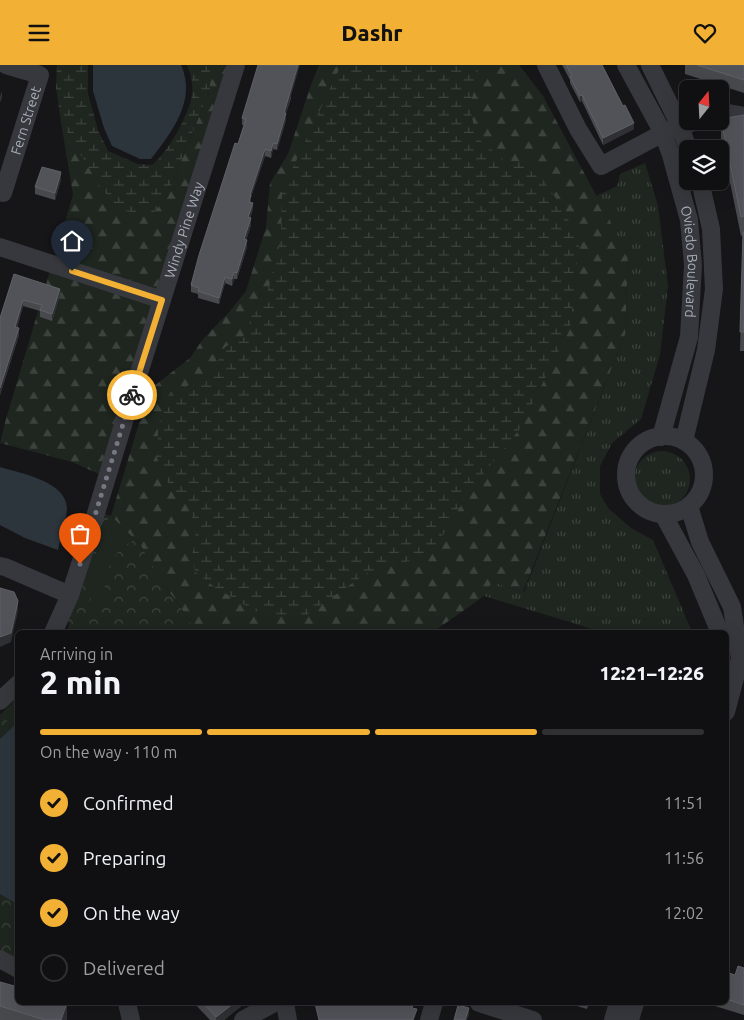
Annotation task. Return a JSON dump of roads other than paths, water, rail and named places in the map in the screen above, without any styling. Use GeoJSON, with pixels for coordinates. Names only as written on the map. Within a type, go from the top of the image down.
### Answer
{"type":"FeatureCollection","features":[{"type":"Feature","properties":{"kind":"street","name":"Fern Street"},"geometry":{"type":"LineString","coordinates":[[3,193],[40,75],[6,65]]}},
{"type":"Feature","properties":{"kind":"street","name":"Windy Pine Way"},"geometry":{"type":"LineString","coordinates":[[54,630],[70,595],[85,549],[236,65]]}},
{"type":"Feature","properties":{"kind":"street"},"geometry":{"type":"LineString","coordinates":[[546,65],[578,129],[601,166],[679,126]]}},
{"type":"Feature","properties":{"kind":"street","name":"Oviedo Boulevard"},"geometry":{"type":"LineString","coordinates":[[626,65],[663,133],[689,221],[693,265],[689,337],[661,437]]}},
{"type":"Feature","properties":{"kind":"street"},"geometry":{"type":"LineString","coordinates":[[650,65],[679,124]]}},
{"type":"Feature","properties":{"kind":"street"},"geometry":{"type":"LineString","coordinates":[[729,113],[744,116]]}},
{"type":"Feature","properties":{"kind":"street","name":"Oviedo Boulevard"},"geometry":{"type":"LineString","coordinates":[[684,441],[706,350],[714,289],[710,229],[702,190]]}},
{"type":"Feature","properties":{"kind":"street"},"geometry":{"type":"LineString","coordinates":[[0,247],[162,300]]}},
{"type":"Feature","properties":{"kind":"street"},"geometry":{"type":"LineString","coordinates":[[664,436],[684,441],[694,448],[702,462],[704,478],[700,494],[689,506],[675,513],[658,514],[643,508],[632,496],[626,481],[628,464],[635,450],[648,440],[664,436]]}},
{"type":"Feature","properties":{"kind":"street"},"geometry":{"type":"LineString","coordinates":[[689,506],[700,542],[732,607],[740,659],[729,701]]}},
{"type":"Feature","properties":{"kind":"street"},"geometry":{"type":"LineString","coordinates":[[663,514],[696,575],[718,630]]}},
{"type":"Feature","properties":{"kind":"street"},"geometry":{"type":"LineString","coordinates":[[0,566],[70,595]]}},
{"type":"Feature","properties":{"kind":"street"},"geometry":{"type":"LineString","coordinates":[[0,701],[15,687]]}},
{"type":"Feature","properties":{"kind":"street"},"geometry":{"type":"LineString","coordinates":[[0,959],[15,967]]}},
{"type":"Feature","properties":{"kind":"street"},"geometry":{"type":"LineString","coordinates":[[127,1005],[131,1020]]}},
{"type":"Feature","properties":{"kind":"street"},"geometry":{"type":"LineString","coordinates":[[243,1020],[270,1005]]}},
{"type":"Feature","properties":{"kind":"street"},"geometry":{"type":"LineString","coordinates":[[285,1005],[288,1020]]}},
{"type":"Feature","properties":{"kind":"street"},"geometry":{"type":"LineString","coordinates":[[429,1020],[433,1005]]}},
{"type":"Feature","properties":{"kind":"street"},"geometry":{"type":"LineString","coordinates":[[485,1005],[534,1020]]}},
{"type":"Feature","properties":{"kind":"street"},"geometry":{"type":"LineString","coordinates":[[612,1020],[617,1005]]}},
{"type":"Feature","properties":{"kind":"street"},"geometry":{"type":"LineString","coordinates":[[630,1020],[634,1005]]}}]}
